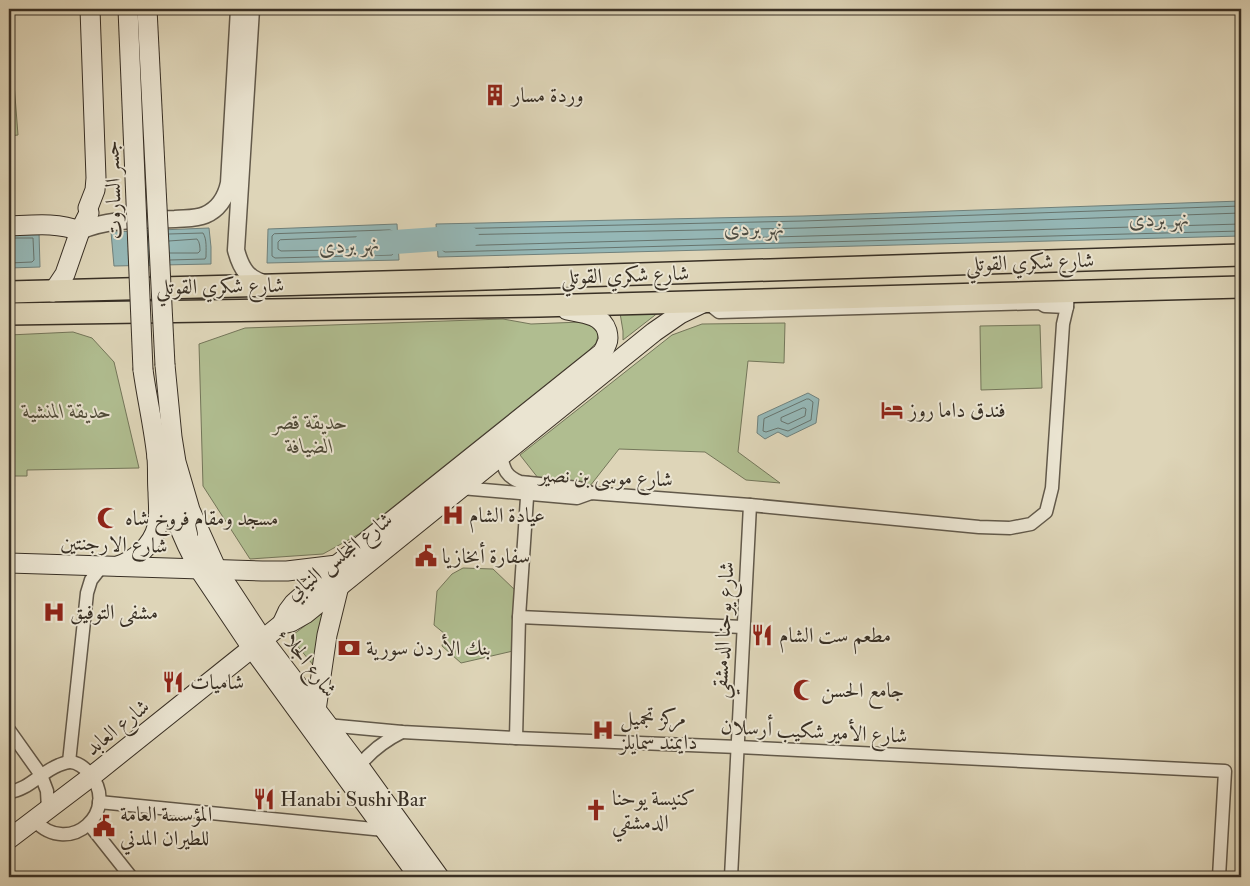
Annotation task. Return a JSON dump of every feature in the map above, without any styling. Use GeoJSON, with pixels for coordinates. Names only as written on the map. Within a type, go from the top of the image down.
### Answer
{"type":"FeatureCollection","features":[{"type":"Feature","properties":{"kind":"highway","name":"شارع شكري القوتلي"},"geometry":{"type":"LineString","coordinates":[[9,292],[1241,255]]}},
{"type":"Feature","properties":{"kind":"highway","name":"شارع شكري القوتلي"},"geometry":{"type":"LineString","coordinates":[[9,314],[549,306],[707,301],[1068,299],[1241,287]]}},
{"type":"Feature","properties":{"kind":"main road"},"geometry":{"type":"LineString","coordinates":[[54,292],[65,274],[80,231],[89,213],[88,208],[95,190],[90,9]]}},
{"type":"Feature","properties":{"kind":"main road","name":"جسر الساروت"},"geometry":{"type":"LineString","coordinates":[[128,9],[143,370],[156,457]]}},
{"type":"Feature","properties":{"kind":"main road","name":"جسر الساروت"},"geometry":{"type":"LineString","coordinates":[[147,9],[165,365]]}},
{"type":"Feature","properties":{"kind":"main road"},"geometry":{"type":"LineString","coordinates":[[9,226],[56,225],[80,231]]}},
{"type":"Feature","properties":{"kind":"main road","name":"شارع المجلس النيابي"},"geometry":{"type":"LineString","coordinates":[[282,624],[291,622],[305,614],[654,332],[680,314],[707,301]]}},
{"type":"Feature","properties":{"kind":"main road","name":"شارع المجلس النيابي"},"geometry":{"type":"LineString","coordinates":[[282,624],[294,603],[337,565],[602,353],[608,342],[608,336],[607,329],[599,319],[549,306]]}},
{"type":"Feature","properties":{"kind":"main road","name":"شارع الجلاء"},"geometry":{"type":"LineString","coordinates":[[165,365],[176,462],[208,570]]}},
{"type":"Feature","properties":{"kind":"main road"},"geometry":{"type":"LineString","coordinates":[[110,567],[128,563],[137,556],[146,547],[158,527],[156,457]]}},
{"type":"Feature","properties":{"kind":"main road","name":"شارع الجلاء"},"geometry":{"type":"LineString","coordinates":[[156,457],[176,520],[187,545],[208,570],[384,830],[419,877]]}},
{"type":"Feature","properties":{"kind":"main road","name":"شارع الارجنتين"},"geometry":{"type":"LineString","coordinates":[[9,563],[262,571],[287,571],[337,565]]}},
{"type":"Feature","properties":{"kind":"main road"},"geometry":{"type":"LineString","coordinates":[[322,717],[322,660],[339,586]]}},
{"type":"Feature","properties":{"kind":"main road","name":"شارع العابد"},"geometry":{"type":"LineString","coordinates":[[9,839],[92,776],[282,624]]}},
{"type":"Feature","properties":{"kind":"main road","name":"شارع الجلاء"},"geometry":{"type":"LineString","coordinates":[[257,644],[322,717],[439,877]]}},
{"type":"Feature","properties":{"kind":"street"},"geometry":{"type":"LineString","coordinates":[[80,231],[90,226],[111,222],[199,218],[214,210],[224,198],[229,183],[247,9]]}},
{"type":"Feature","properties":{"kind":"street"},"geometry":{"type":"LineString","coordinates":[[247,9],[242,165],[236,250],[239,263],[247,274],[258,282],[272,285]]}},
{"type":"Feature","properties":{"kind":"street","name":"شارع موسى بن نصير"},"geometry":{"type":"LineString","coordinates":[[461,488],[527,488],[577,498],[591,493],[750,505],[979,527],[1010,528],[1031,524],[1046,512],[1052,488],[1063,324],[1068,299]]}},
{"type":"Feature","properties":{"kind":"street"},"geometry":{"type":"LineString","coordinates":[[500,456],[507,474],[527,488],[519,617],[516,738]]}},
{"type":"Feature","properties":{"kind":"street","name":"شارع يوحنا الدمشقي"},"geometry":{"type":"LineString","coordinates":[[731,877],[750,505]]}},
{"type":"Feature","properties":{"kind":"street"},"geometry":{"type":"LineString","coordinates":[[69,762],[87,593],[91,580],[110,567]]}},
{"type":"Feature","properties":{"kind":"street"},"geometry":{"type":"LineString","coordinates":[[519,617],[743,627]]}},
{"type":"Feature","properties":{"kind":"street","name":"شارع الأمير شكيب أرسلان"},"geometry":{"type":"LineString","coordinates":[[322,717],[402,732],[1225,771],[1220,877]]}},
{"type":"Feature","properties":{"kind":"street"},"geometry":{"type":"LineString","coordinates":[[9,730],[41,775],[47,791],[41,814],[44,829],[58,834],[72,834],[89,824],[96,814],[99,802],[98,790],[92,776],[82,767],[69,762],[54,767],[41,775],[21,789],[9,792]]}},
{"type":"Feature","properties":{"kind":"street"},"geometry":{"type":"LineString","coordinates":[[359,766],[382,743],[402,732]]}},
{"type":"Feature","properties":{"kind":"street"},"geometry":{"type":"LineString","coordinates":[[99,802],[384,830]]}},
{"type":"Feature","properties":{"kind":"street"},"geometry":{"type":"LineString","coordinates":[[89,824],[131,877]]}},
{"type":"Feature","properties":{"kind":"green space"},"geometry":{"type":"Polygon","coordinates":[[[9,44],[11,44],[18,135],[9,136],[9,44]]]}},
{"type":"Feature","properties":{"kind":"green space"},"geometry":{"type":"Polygon","coordinates":[[[659,312],[623,340],[620,313],[659,312]]]}},
{"type":"Feature","properties":{"kind":"green space","name":"حديقة قصر الضيافة"},"geometry":{"type":"Polygon","coordinates":[[[503,319],[531,324],[581,322],[591,324],[597,330],[598,336],[596,343],[589,350],[359,534],[323,554],[250,559],[203,486],[199,344],[245,328],[503,319]]]}},
{"type":"Feature","properties":{"kind":"green space"},"geometry":{"type":"Polygon","coordinates":[[[785,323],[784,363],[748,361],[738,452],[780,483],[746,480],[705,452],[619,449],[590,486],[542,483],[520,455],[672,335],[702,324],[785,323]]]}},
{"type":"Feature","properties":{"kind":"green space"},"geometry":{"type":"Polygon","coordinates":[[[1040,325],[1042,388],[981,390],[980,326],[1040,325]]]}},
{"type":"Feature","properties":{"kind":"green space","name":"حديقة المنشية"},"geometry":{"type":"Polygon","coordinates":[[[73,332],[92,338],[114,362],[139,468],[27,470],[27,476],[9,476],[9,335],[73,332]]]}},
{"type":"Feature","properties":{"kind":"green space"},"geometry":{"type":"Polygon","coordinates":[[[463,568],[493,569],[516,591],[513,651],[461,663],[442,646],[445,634],[434,625],[437,591],[452,574],[463,568]]]}},
{"type":"Feature","properties":{"kind":"green space"},"geometry":{"type":"Polygon","coordinates":[[[326,610],[314,666],[290,637],[326,610]]]}},
{"type":"Feature","properties":{"kind":"water"},"geometry":{"type":"Polygon","coordinates":[[[1241,201],[1241,236],[438,257],[436,224],[803,216],[1241,201]]]}},
{"type":"Feature","properties":{"kind":"water"},"geometry":{"type":"Polygon","coordinates":[[[397,224],[399,260],[267,263],[268,229],[397,224]]]}},
{"type":"Feature","properties":{"kind":"water"},"geometry":{"type":"Polygon","coordinates":[[[209,228],[211,264],[114,266],[111,232],[209,228]]]}},
{"type":"Feature","properties":{"kind":"water"},"geometry":{"type":"Polygon","coordinates":[[[39,232],[40,267],[9,268],[9,233],[39,232]]]}},
{"type":"Feature","properties":{"kind":"water"},"geometry":{"type":"Polygon","coordinates":[[[808,393],[819,399],[816,423],[787,437],[778,432],[765,439],[757,433],[758,416],[808,393]]]}},
{"type":"Feature","properties":{"kind":"waterway","name":"نهر بردى"},"geometry":{"type":"LineString","coordinates":[[366,244],[467,237]]}},
{"type":"Feature","properties":{"kind":"place","name":"وردة مسار"},"geometry":{"type":"Point","coordinates":[495,95]}},
{"type":"Feature","properties":{"kind":"place","name":"فندق داما روز"},"geometry":{"type":"Point","coordinates":[892,410]}},
{"type":"Feature","properties":{"kind":"place","name":"عيادة الشام"},"geometry":{"type":"Point","coordinates":[453,515]}},
{"type":"Feature","properties":{"kind":"place","name":"مسجد ومقام فروخ شاه"},"geometry":{"type":"Point","coordinates":[108,518]}},
{"type":"Feature","properties":{"kind":"place","name":"سفارة أبخازيا"},"geometry":{"type":"Point","coordinates":[426,556]}},
{"type":"Feature","properties":{"kind":"place","name":"مشفى التوفيق"},"geometry":{"type":"Point","coordinates":[54,612]}},
{"type":"Feature","properties":{"kind":"place","name":"مطعم ست الشام"},"geometry":{"type":"Point","coordinates":[762,635]}},
{"type":"Feature","properties":{"kind":"place","name":"بنك الأردن سورية"},"geometry":{"type":"Point","coordinates":[349,648]}},
{"type":"Feature","properties":{"kind":"place","name":"شاميات"},"geometry":{"type":"Point","coordinates":[173,682]}},
{"type":"Feature","properties":{"kind":"place","name":"جامع الحسن"},"geometry":{"type":"Point","coordinates":[804,690]}},
{"type":"Feature","properties":{"kind":"place","name":"مركز تجميل دايمند سمايلز"},"geometry":{"type":"Point","coordinates":[603,730]}},
{"type":"Feature","properties":{"kind":"place","name":"Hanabi Sushi Bar"},"geometry":{"type":"Point","coordinates":[264,799]}},
{"type":"Feature","properties":{"kind":"place","name":"كنيسة يوحنا الدمشقي"},"geometry":{"type":"Point","coordinates":[596,810]}},
{"type":"Feature","properties":{"kind":"place","name":"المؤسسة العامة للطيران المدني"},"geometry":{"type":"Point","coordinates":[104,826]}}]}
